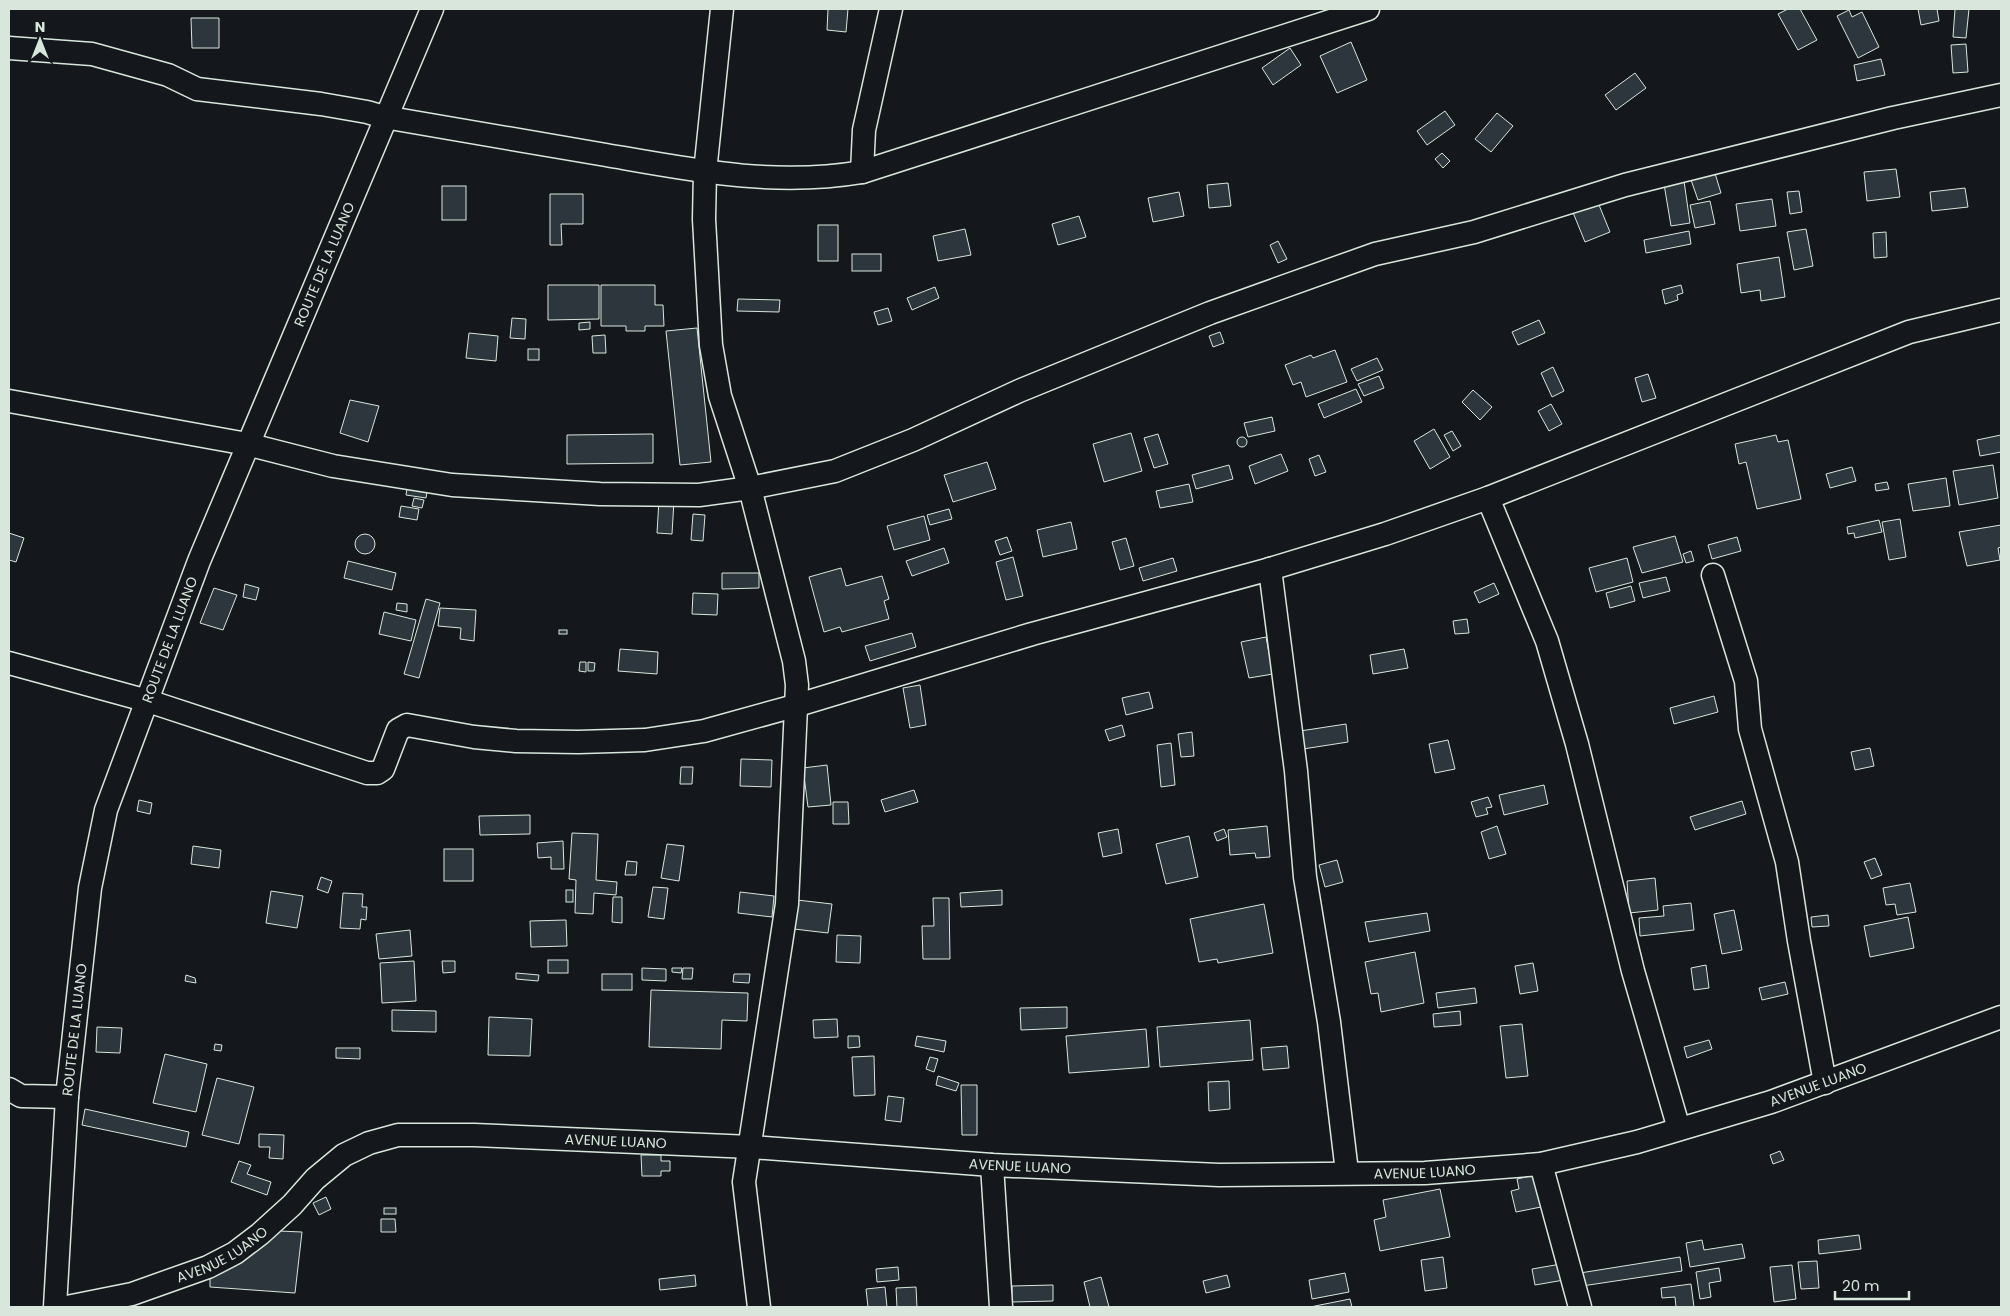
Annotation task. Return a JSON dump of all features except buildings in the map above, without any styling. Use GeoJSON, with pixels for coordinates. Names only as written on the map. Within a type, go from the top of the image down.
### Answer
{"type":"FeatureCollection","features":[{"type":"Feature","properties":{"kind":"street","name":"ROUTE DE LA LUANO"},"geometry":{"type":"LineString","coordinates":[[55,1307],[67,1097],[90,888],[106,810],[199,561],[384,118],[432,9]]}},
{"type":"Feature","properties":{"kind":"street"},"geometry":{"type":"LineString","coordinates":[[722,9],[705,172],[704,219],[711,345],[720,396],[750,488],[794,661],[798,705],[787,904],[744,1182],[759,1307]]}},
{"type":"Feature","properties":{"kind":"street"},"geometry":{"type":"LineString","coordinates":[[862,172],[864,130],[891,9]]}},
{"type":"Feature","properties":{"kind":"street"},"geometry":{"type":"LineString","coordinates":[[9,48],[92,54],[168,76],[197,88],[321,104],[367,112],[384,118],[705,172],[770,179],[828,178],[862,172],[1368,9]]}},
{"type":"Feature","properties":{"kind":"street"},"geometry":{"type":"LineString","coordinates":[[9,401],[248,444],[334,466],[452,485],[620,494],[699,495],[750,488],[835,471],[913,440],[1019,392],[1210,313],[1375,254],[1474,232],[1625,185],[1893,118],[2001,95]]}},
{"type":"Feature","properties":{"kind":"street"},"geometry":{"type":"LineString","coordinates":[[9,663],[148,701],[367,773],[377,774],[386,765],[398,730],[407,725],[474,737],[516,741],[645,740],[704,731],[798,705],[1032,634],[1270,569],[1385,534],[1488,498],[1909,332],[2001,310]]}},
{"type":"Feature","properties":{"kind":"street"},"geometry":{"type":"LineString","coordinates":[[1488,498],[1547,640],[1577,744],[1633,971],[1679,1129]]}},
{"type":"Feature","properties":{"kind":"street"},"geometry":{"type":"LineString","coordinates":[[1270,569],[1296,771],[1305,877],[1329,1022],[1347,1172]]}},
{"type":"Feature","properties":{"kind":"street"},"geometry":{"type":"LineString","coordinates":[[1713,575],[1746,680],[1750,730],[1787,862],[1799,942],[1825,1082]]}},
{"type":"Feature","properties":{"kind":"street","name":"AVENUE LUANO"},"geometry":{"type":"LineString","coordinates":[[67,1307],[132,1294],[208,1267],[235,1253],[260,1234],[292,1205],[315,1179],[344,1156],[369,1143],[398,1135],[474,1135],[751,1146],[992,1165],[1219,1175],[1347,1172],[1425,1173],[1541,1164],[1679,1129],[1771,1102],[2001,1017]]}},
{"type":"Feature","properties":{"kind":"street"},"geometry":{"type":"LineString","coordinates":[[9,1089],[21,1096],[67,1097]]}},
{"type":"Feature","properties":{"kind":"street"},"geometry":{"type":"LineString","coordinates":[[1541,1164],[1580,1307]]}},
{"type":"Feature","properties":{"kind":"street"},"geometry":{"type":"LineString","coordinates":[[992,1165],[1001,1307]]}}]}
